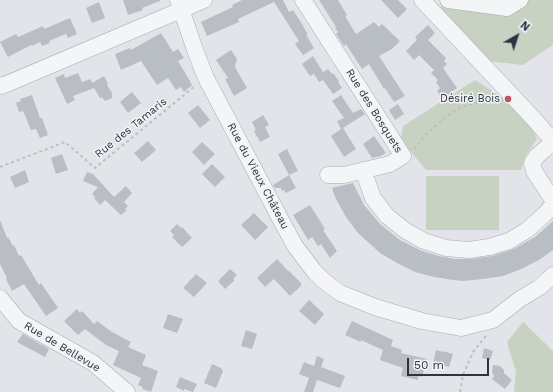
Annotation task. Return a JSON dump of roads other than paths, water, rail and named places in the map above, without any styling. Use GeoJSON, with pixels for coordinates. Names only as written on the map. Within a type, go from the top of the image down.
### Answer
{"type":"FeatureCollection","features":[{"type":"Feature","properties":{"kind":"street"},"geometry":{"type":"LineString","coordinates":[[0,85],[2,86],[180,5],[204,0]]}},
{"type":"Feature","properties":{"kind":"street","name":"Rue des Bosquets"},"geometry":{"type":"LineString","coordinates":[[303,0],[408,159],[344,175],[328,175]]}},
{"type":"Feature","properties":{"kind":"street"},"geometry":{"type":"LineString","coordinates":[[422,0],[534,118],[553,141],[537,156],[532,163],[534,171],[553,200]]}},
{"type":"Feature","properties":{"kind":"street"},"geometry":{"type":"LineString","coordinates":[[448,0],[507,8],[520,0]]}},
{"type":"Feature","properties":{"kind":"street","name":"Rue du Vieux Château"},"geometry":{"type":"LineString","coordinates":[[180,5],[206,78],[295,246],[314,271],[340,293],[375,307],[422,321],[461,328],[494,320],[520,299],[540,287],[553,275]]}},
{"type":"Feature","properties":{"kind":"street"},"geometry":{"type":"LineString","coordinates":[[363,170],[373,198],[387,216],[406,231],[424,241],[446,248],[469,250],[489,247],[509,241],[527,230],[553,205]]}},
{"type":"Feature","properties":{"kind":"street","name":"Rue de Bellevue"},"geometry":{"type":"LineString","coordinates":[[0,298],[19,321],[93,363],[127,392]]}},
{"type":"Feature","properties":{"kind":"place","name":"Désiré Bois"},"geometry":{"type":"Point","coordinates":[508,99]}}]}
